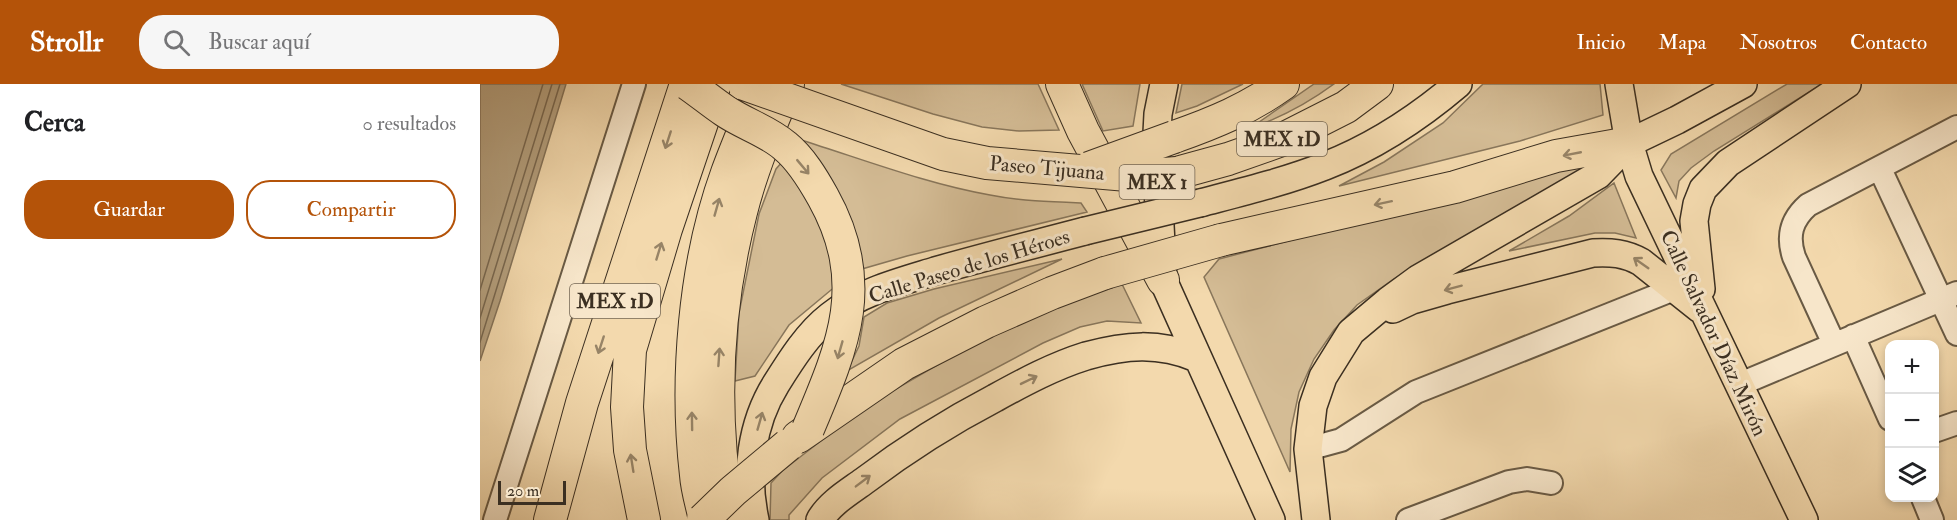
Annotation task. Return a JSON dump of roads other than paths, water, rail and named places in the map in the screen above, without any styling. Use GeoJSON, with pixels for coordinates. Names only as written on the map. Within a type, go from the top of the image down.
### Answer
{"type":"FeatureCollection","features":[{"type":"Feature","properties":{"kind":"highway"},"geometry":{"type":"LineString","coordinates":[[687,84],[726,112],[756,127],[785,146],[812,177],[832,212],[843,242],[849,292],[847,323],[839,354],[798,437]]}},
{"type":"Feature","properties":{"kind":"highway","name":"MEX 1D"},"geometry":{"type":"LineString","coordinates":[[550,520],[582,403],[687,84]]}},
{"type":"Feature","properties":{"kind":"highway"},"geometry":{"type":"LineString","coordinates":[[644,520],[630,450],[627,407],[630,350],[666,229],[715,84]]}},
{"type":"Feature","properties":{"kind":"highway","name":"Paseo Tijuana"},"geometry":{"type":"LineString","coordinates":[[744,84],[944,154],[987,164],[1139,176],[1177,173],[1228,159],[1279,141],[1346,107],[1377,84]]}},
{"type":"Feature","properties":{"kind":"highway"},"geometry":{"type":"LineString","coordinates":[[704,520],[696,478],[692,424],[693,354],[699,297],[709,238],[726,175],[762,84]]}},
{"type":"Feature","properties":{"kind":"highway"},"geometry":{"type":"LineString","coordinates":[[729,520],[722,473],[718,388],[721,330],[728,270],[741,212],[760,151],[788,84]]}},
{"type":"Feature","properties":{"kind":"highway"},"geometry":{"type":"LineString","coordinates":[[1062,84],[1083,131],[1163,280]]}},
{"type":"Feature","properties":{"kind":"highway"},"geometry":{"type":"LineString","coordinates":[[1080,172],[1221,121],[1262,99],[1283,84]]}},
{"type":"Feature","properties":{"kind":"highway"},"geometry":{"type":"LineString","coordinates":[[704,520],[733,491],[798,437],[904,364],[986,322],[1052,293],[1105,273],[1221,240],[1455,187],[1556,156],[1629,143]]}},
{"type":"Feature","properties":{"kind":"main road","name":"MEX 1"},"geometry":{"type":"LineString","coordinates":[[1163,280],[1156,152],[1158,114],[1164,84]]}},
{"type":"Feature","properties":{"kind":"main road","name":"Calle Paseo de los Héroes"},"geometry":{"type":"LineString","coordinates":[[755,520],[751,501],[751,458],[760,416],[792,359],[830,316],[857,299],[890,285],[963,263],[1200,203],[1285,180],[1325,166],[1368,147],[1431,106],[1458,84]]}},
{"type":"Feature","properties":{"kind":"main road","name":"Calle Salvador Díaz Mirón"},"geometry":{"type":"LineString","coordinates":[[1619,84],[1629,143],[1639,176],[1804,520]]}},
{"type":"Feature","properties":{"kind":"main road"},"geometry":{"type":"LineString","coordinates":[[1316,520],[1308,449],[1313,406],[1323,377],[1351,333],[1418,279],[1598,175],[1629,143],[1743,84]]}},
{"type":"Feature","properties":{"kind":"main road"},"geometry":{"type":"LineString","coordinates":[[1704,311],[1694,221],[1703,189],[1728,164],[1848,84]]}},
{"type":"Feature","properties":{"kind":"main road"},"geometry":{"type":"LineString","coordinates":[[1368,320],[1413,300],[1446,290],[1593,253],[1615,252],[1632,257],[1704,311]]}},
{"type":"Feature","properties":{"kind":"main road"},"geometry":{"type":"LineString","coordinates":[[1163,280],[1271,520]]}},
{"type":"Feature","properties":{"kind":"main road"},"geometry":{"type":"LineString","coordinates":[[820,520],[836,501],[886,464],[966,413],[1057,366],[1087,356],[1137,346],[1157,346],[1179,350],[1197,358]]}},
{"type":"Feature","properties":{"kind":"lane"},"geometry":{"type":"LineString","coordinates":[[495,520],[634,84]]}},
{"type":"Feature","properties":{"kind":"lane"},"geometry":{"type":"LineString","coordinates":[[1885,411],[1794,257],[1790,244],[1791,232],[1794,221],[1808,205],[1957,127]]}},
{"type":"Feature","properties":{"kind":"lane"},"geometry":{"type":"LineString","coordinates":[[1880,169],[1949,296],[1957,334]]}},
{"type":"Feature","properties":{"kind":"lane"},"geometry":{"type":"LineString","coordinates":[[1308,449],[1341,440],[1416,392],[1674,289]]}},
{"type":"Feature","properties":{"kind":"lane"},"geometry":{"type":"LineString","coordinates":[[1738,385],[1949,296]]}},
{"type":"Feature","properties":{"kind":"lane"},"geometry":{"type":"LineString","coordinates":[[1939,430],[1957,423]]}},
{"type":"Feature","properties":{"kind":"lane"},"geometry":{"type":"LineString","coordinates":[[1408,520],[1509,482],[1527,479],[1551,483]]}},
{"type":"Feature","properties":{"kind":"lane"},"geometry":{"type":"LineString","coordinates":[[1925,502],[1932,520]]}},
{"type":"Feature","properties":{"kind":"water"},"geometry":{"type":"Polygon","coordinates":[[[480,84],[566,84],[480,361],[480,84]]]}}]}
